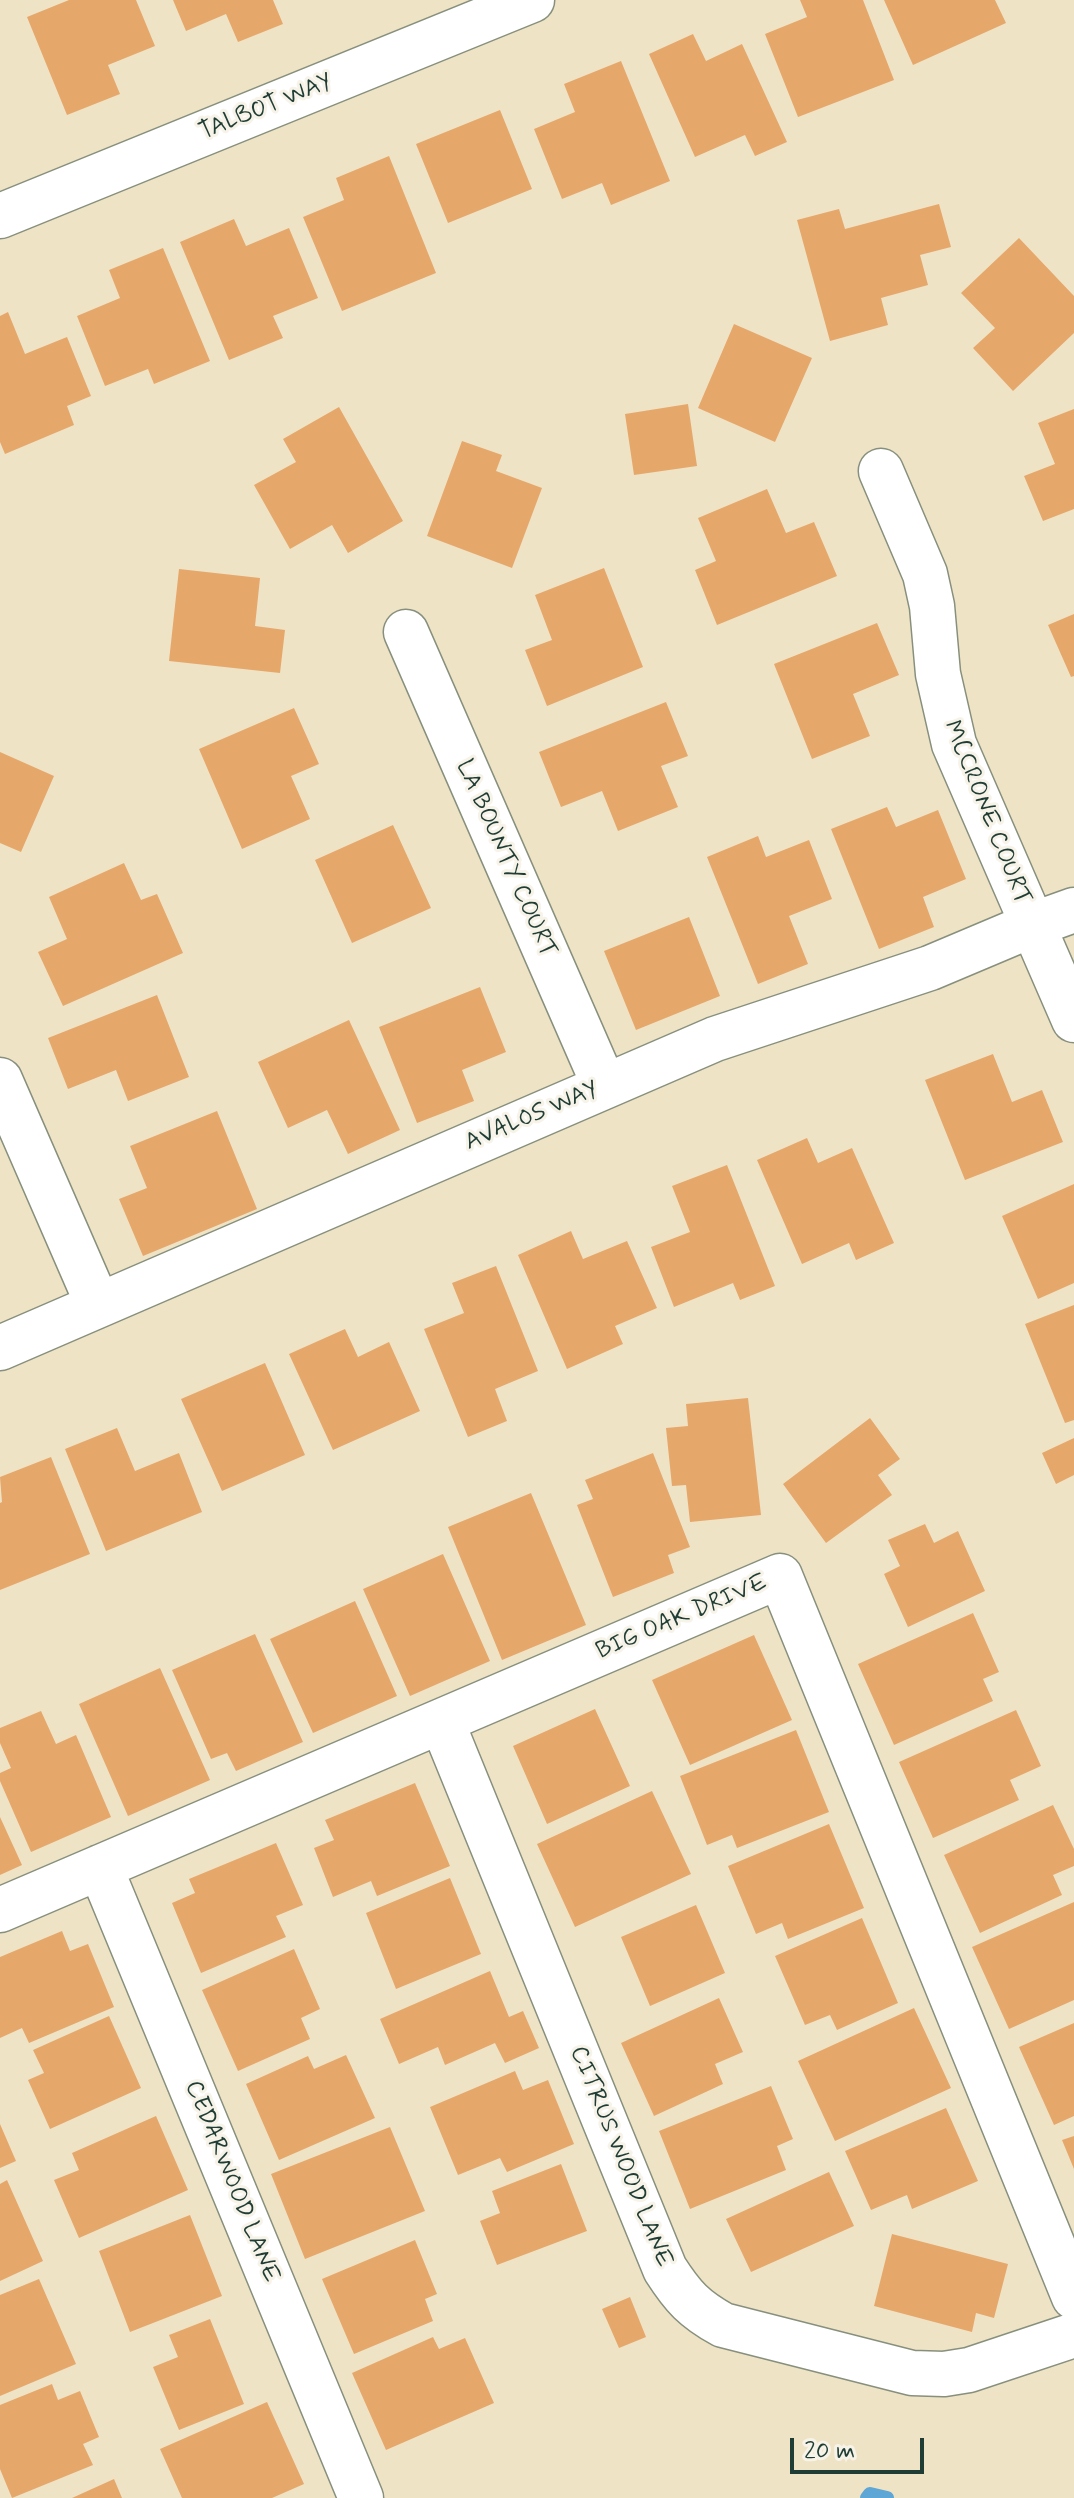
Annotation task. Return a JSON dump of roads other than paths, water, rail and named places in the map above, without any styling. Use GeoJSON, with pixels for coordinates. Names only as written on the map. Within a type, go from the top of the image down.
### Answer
{"type":"FeatureCollection","features":[{"type":"Feature","properties":{"kind":"street","name":"TALBOT WAY"},"geometry":{"type":"LineString","coordinates":[[0,216],[532,0]]}},
{"type":"Feature","properties":{"kind":"street","name":"MCCRONE COURT"},"geometry":{"type":"LineString","coordinates":[[881,471],[925,574],[932,606],[938,674],[954,744],[1074,1020]]}},
{"type":"Feature","properties":{"kind":"street","name":"LA BOUNTY COURT"},"geometry":{"type":"LineString","coordinates":[[406,632],[604,1085]]}},
{"type":"Feature","properties":{"kind":"street","name":"AVALOS WAY"},"geometry":{"type":"LineString","coordinates":[[0,1348],[715,1039],[930,968],[1074,910]]}},
{"type":"Feature","properties":{"kind":"street"},"geometry":{"type":"LineString","coordinates":[[0,1080],[98,1305]]}},
{"type":"Feature","properties":{"kind":"street","name":"BIG OAK DRIVE"},"geometry":{"type":"LineString","coordinates":[[0,1910],[780,1576],[1074,2297]]}},
{"type":"Feature","properties":{"kind":"street","name":"CITRUS WOOD LANE"},"geometry":{"type":"LineString","coordinates":[[442,1722],[665,2269],[681,2295],[699,2312],[723,2325],[912,2373],[944,2374],[969,2370],[1074,2335]]}},
{"type":"Feature","properties":{"kind":"street","name":"CEDARWOOD LANE"},"geometry":{"type":"LineString","coordinates":[[100,1867],[361,2498]]}},
{"type":"Feature","properties":{"kind":"waterway"},"geometry":{"type":"LineString","coordinates":[[867,2498],[870,2494],[887,2498]]}}]}
